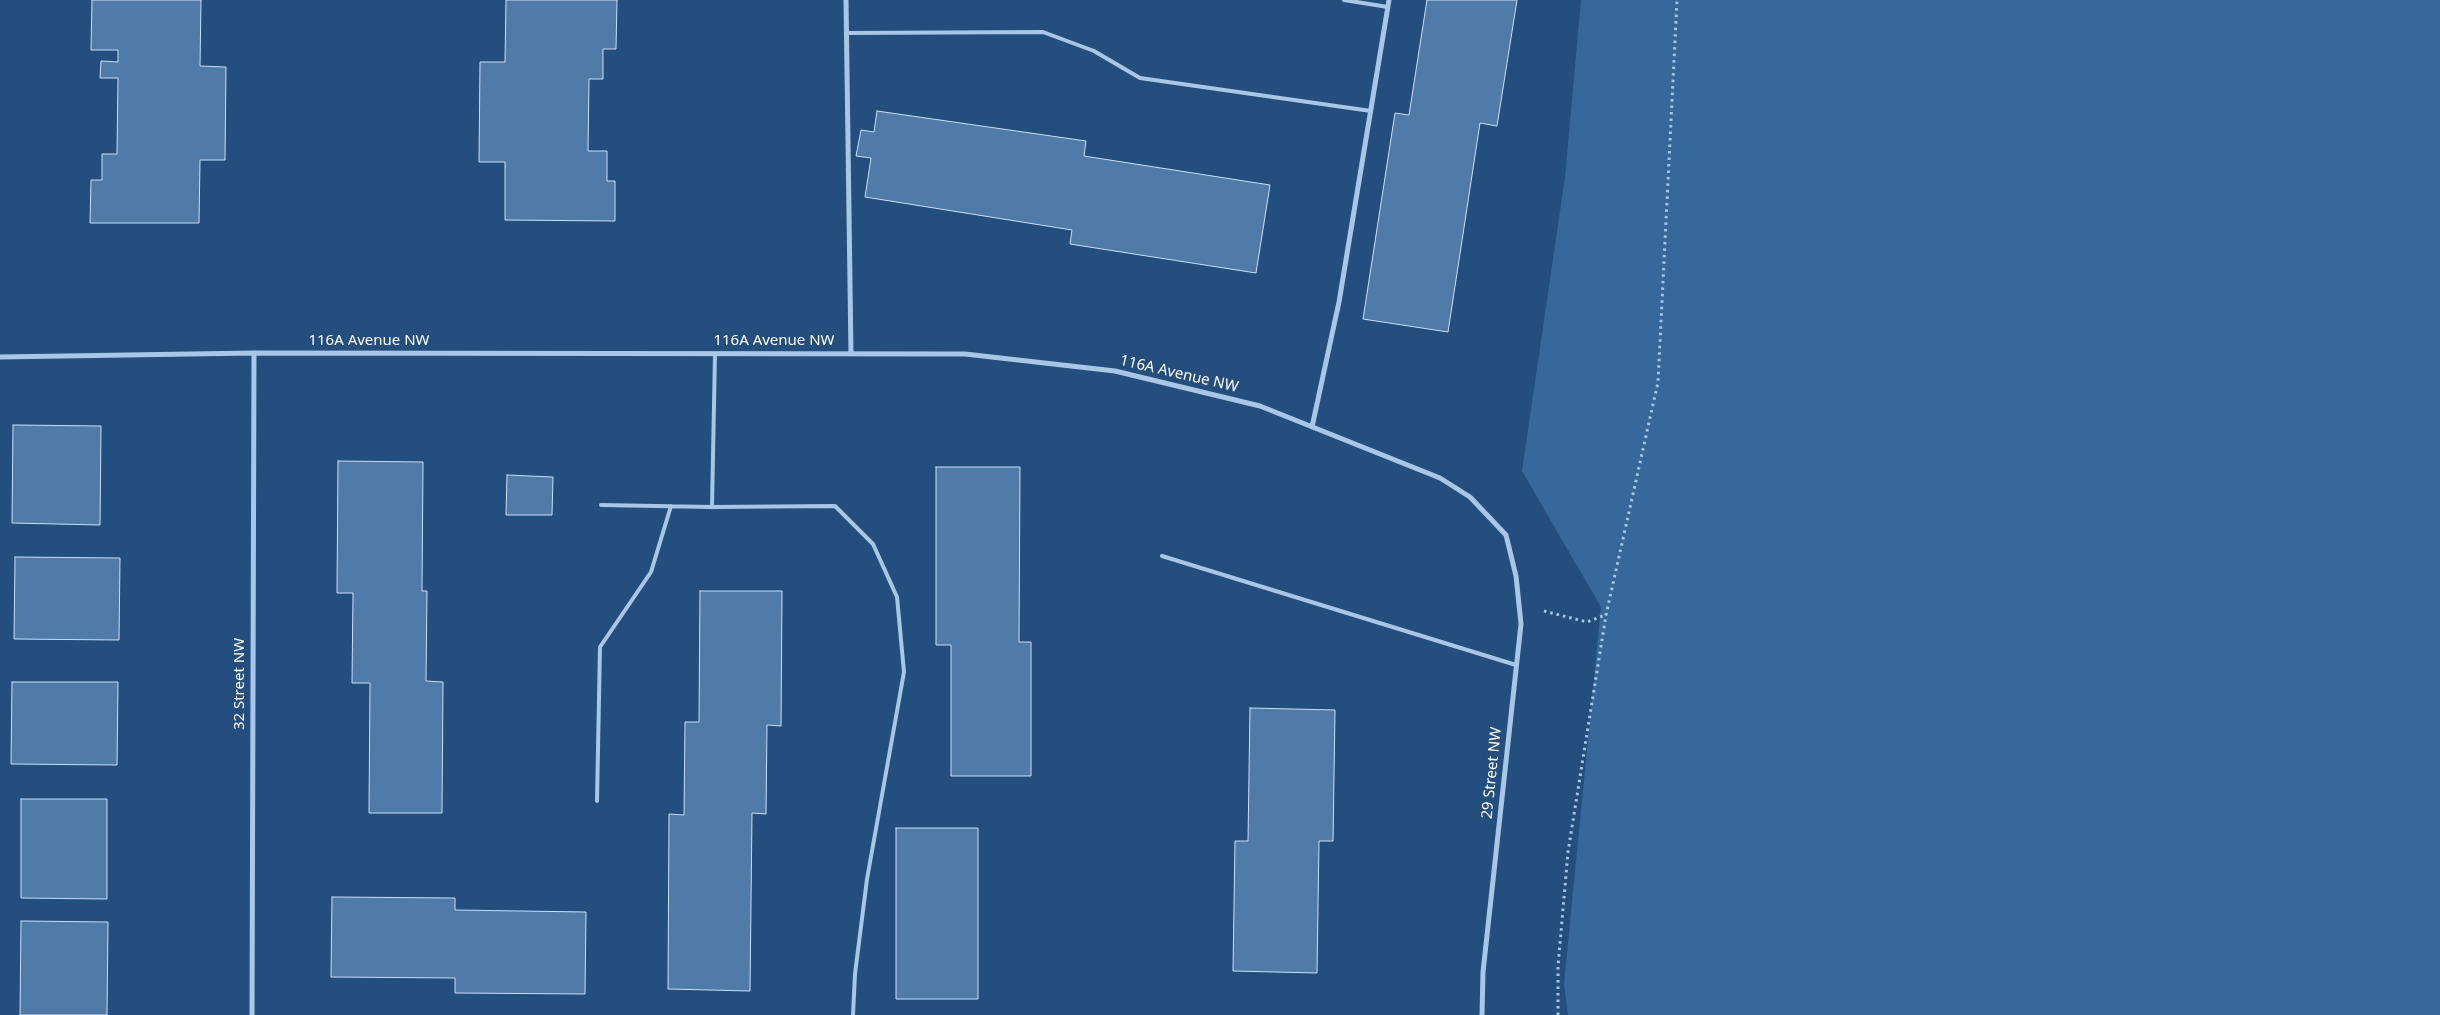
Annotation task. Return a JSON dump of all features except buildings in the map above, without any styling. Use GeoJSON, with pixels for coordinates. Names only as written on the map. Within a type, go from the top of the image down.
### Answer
{"type":"FeatureCollection","features":[{"type":"Feature","properties":{"kind":"street"},"geometry":{"type":"LineString","coordinates":[[846,0],[851,354]]}},
{"type":"Feature","properties":{"kind":"street"},"geometry":{"type":"LineString","coordinates":[[1312,427],[1339,302],[1389,0]]}},
{"type":"Feature","properties":{"kind":"street","name":"116A Avenue NW"},"geometry":{"type":"LineString","coordinates":[[0,356],[254,353],[964,354],[1115,371],[1260,406],[1440,478],[1470,497],[1506,535]]}},
{"type":"Feature","properties":{"kind":"street","name":"32 Street NW"},"geometry":{"type":"LineString","coordinates":[[252,1015],[254,353]]}},
{"type":"Feature","properties":{"kind":"street","name":"29 Street NW"},"geometry":{"type":"LineString","coordinates":[[1482,1015],[1483,972],[1521,624],[1516,576],[1506,535]]}},
{"type":"Feature","properties":{"kind":"lane"},"geometry":{"type":"LineString","coordinates":[[1344,0],[1388,7]]}},
{"type":"Feature","properties":{"kind":"lane"},"geometry":{"type":"LineString","coordinates":[[846,33],[1043,32],[1094,52],[1140,78],[1371,111]]}},
{"type":"Feature","properties":{"kind":"lane"},"geometry":{"type":"LineString","coordinates":[[712,507],[715,354]]}},
{"type":"Feature","properties":{"kind":"lane"},"geometry":{"type":"LineString","coordinates":[[601,505],[712,507],[835,506],[873,544],[897,597],[904,672],[867,879],[855,974],[853,1015]]}},
{"type":"Feature","properties":{"kind":"lane"},"geometry":{"type":"LineString","coordinates":[[597,801],[600,647],[650,572],[671,506]]}},
{"type":"Feature","properties":{"kind":"lane"},"geometry":{"type":"LineString","coordinates":[[1162,556],[1516,664]]}},
{"type":"Feature","properties":{"kind":"path"},"geometry":{"type":"LineString","coordinates":[[1558,1015],[1558,966],[1568,852],[1606,614],[1658,382],[1672,60],[1677,0]]}},
{"type":"Feature","properties":{"kind":"path"},"geometry":{"type":"LineString","coordinates":[[1518,597],[1549,614],[1587,622],[1606,614]]}},
{"type":"Feature","properties":{"kind":"shaded area"},"geometry":{"type":"Polygon","coordinates":[[[1581,0],[2440,0],[2440,1015],[1568,1015],[1564,984],[1601,607],[1522,471],[1565,177],[1581,0]]]}}]}
